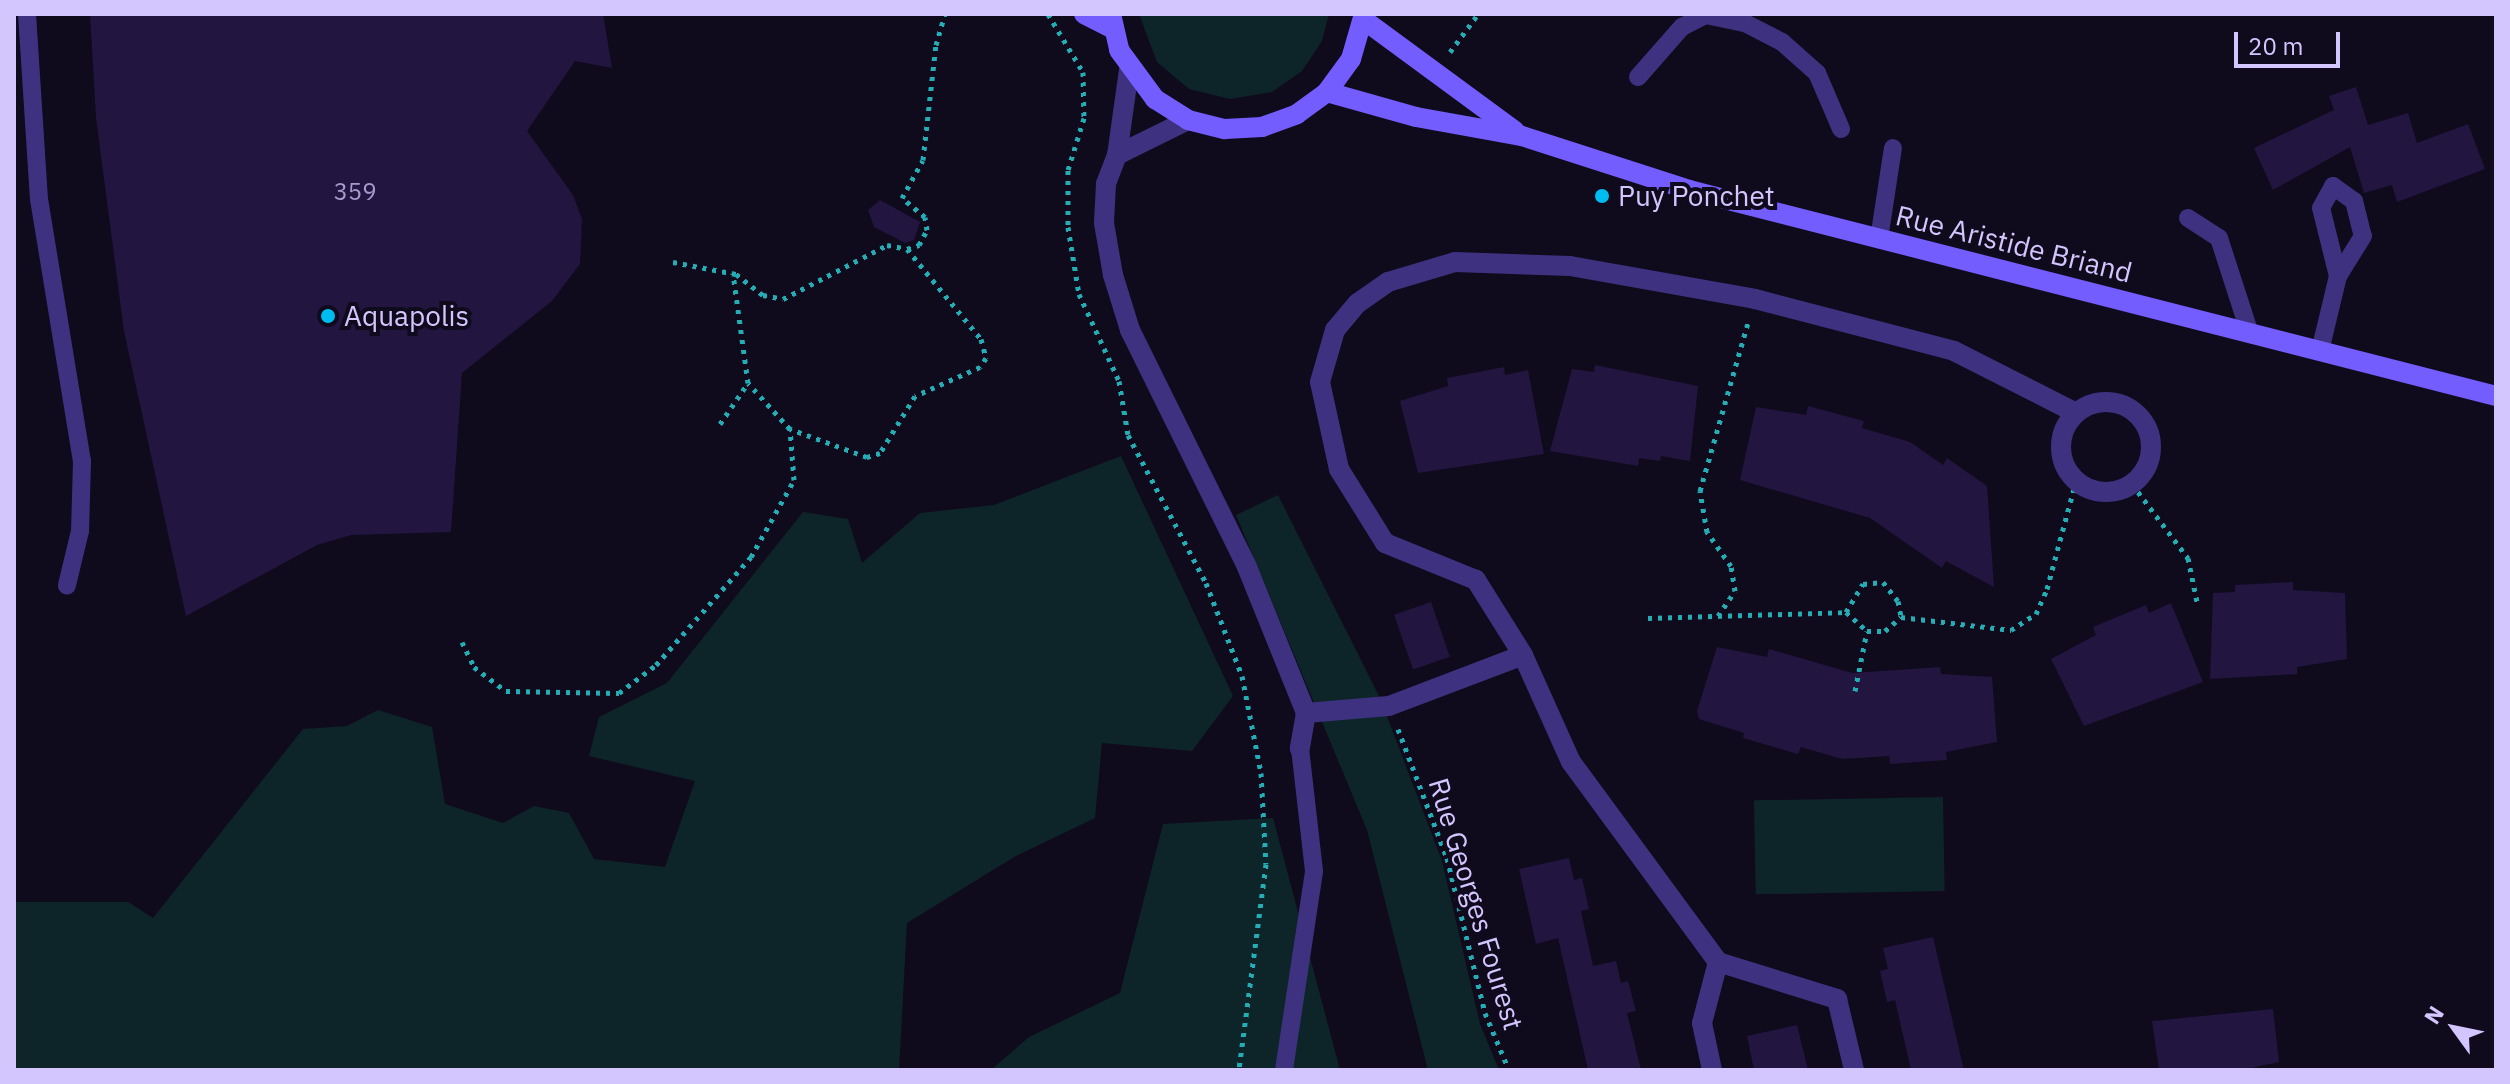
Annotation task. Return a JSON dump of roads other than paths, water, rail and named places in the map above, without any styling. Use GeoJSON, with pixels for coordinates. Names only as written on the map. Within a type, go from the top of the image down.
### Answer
{"type":"FeatureCollection","features":[{"type":"Feature","properties":{"kind":"street"},"geometry":{"type":"LineString","coordinates":[[1084,14],[1112,21],[1129,70],[1155,99],[1188,120],[1225,129],[1262,127],[1297,114],[1327,92],[1351,59],[1364,17]]}},
{"type":"Feature","properties":{"kind":"street","name":"Rue Aristide Briand"},"geometry":{"type":"LineString","coordinates":[[1364,17],[1522,136]]}},
{"type":"Feature","properties":{"kind":"street"},"geometry":{"type":"LineString","coordinates":[[1129,70],[1117,155],[1106,184],[1104,223],[1130,330],[1247,567],[1306,713],[1300,748]]}},
{"type":"Feature","properties":{"kind":"street","name":"Rue Aristide Briand"},"geometry":{"type":"LineString","coordinates":[[1327,92],[1416,117],[1522,136],[1689,190],[2496,396]]}},
{"type":"Feature","properties":{"kind":"street"},"geometry":{"type":"LineString","coordinates":[[1117,155],[1188,120]]}},
{"type":"Feature","properties":{"kind":"street"},"geometry":{"type":"LineString","coordinates":[[1854,1070],[1837,999],[1718,962],[1571,762],[1523,655],[1476,580],[1385,543],[1339,469],[1320,382],[1335,330],[1358,303],[1388,282],[1455,262],[1570,266],[1755,299],[1954,351],[2076,413],[2103,402],[2118,403],[2142,419],[2151,446],[2149,461],[2132,484],[2104,492],[2076,481],[2062,455],[2061,440],[2076,413]]}},
{"type":"Feature","properties":{"kind":"street"},"geometry":{"type":"LineString","coordinates":[[1306,713],[1389,706],[1523,655]]}},
{"type":"Feature","properties":{"kind":"street"},"geometry":{"type":"LineString","coordinates":[[1712,1070],[1702,1023],[1718,962]]}},
{"type":"Feature","properties":{"kind":"lane"},"geometry":{"type":"LineString","coordinates":[[27,14],[39,199],[82,461],[80,531],[67,585]]}},
{"type":"Feature","properties":{"kind":"lane"},"geometry":{"type":"LineString","coordinates":[[1638,77],[1682,27],[1706,15],[1745,23],[1782,42],[1817,73],[1841,129]]}},
{"type":"Feature","properties":{"kind":"lane"},"geometry":{"type":"LineString","coordinates":[[1879,239],[1893,148]]}},
{"type":"Feature","properties":{"kind":"lane"},"geometry":{"type":"LineString","coordinates":[[2188,218],[2219,238],[2250,334]]}},
{"type":"Feature","properties":{"kind":"lane"},"geometry":{"type":"LineString","coordinates":[[2320,351],[2338,276]]}},
{"type":"Feature","properties":{"kind":"lane"},"geometry":{"type":"LineString","coordinates":[[1284,1070],[1314,871],[1300,748]]}},
{"type":"Feature","properties":{"kind":"place","name":"Puy Ponchet"},"geometry":{"type":"Point","coordinates":[1602,196]}},
{"type":"Feature","properties":{"kind":"place","name":"Aquapolis"},"geometry":{"type":"Point","coordinates":[328,316]}}]}
